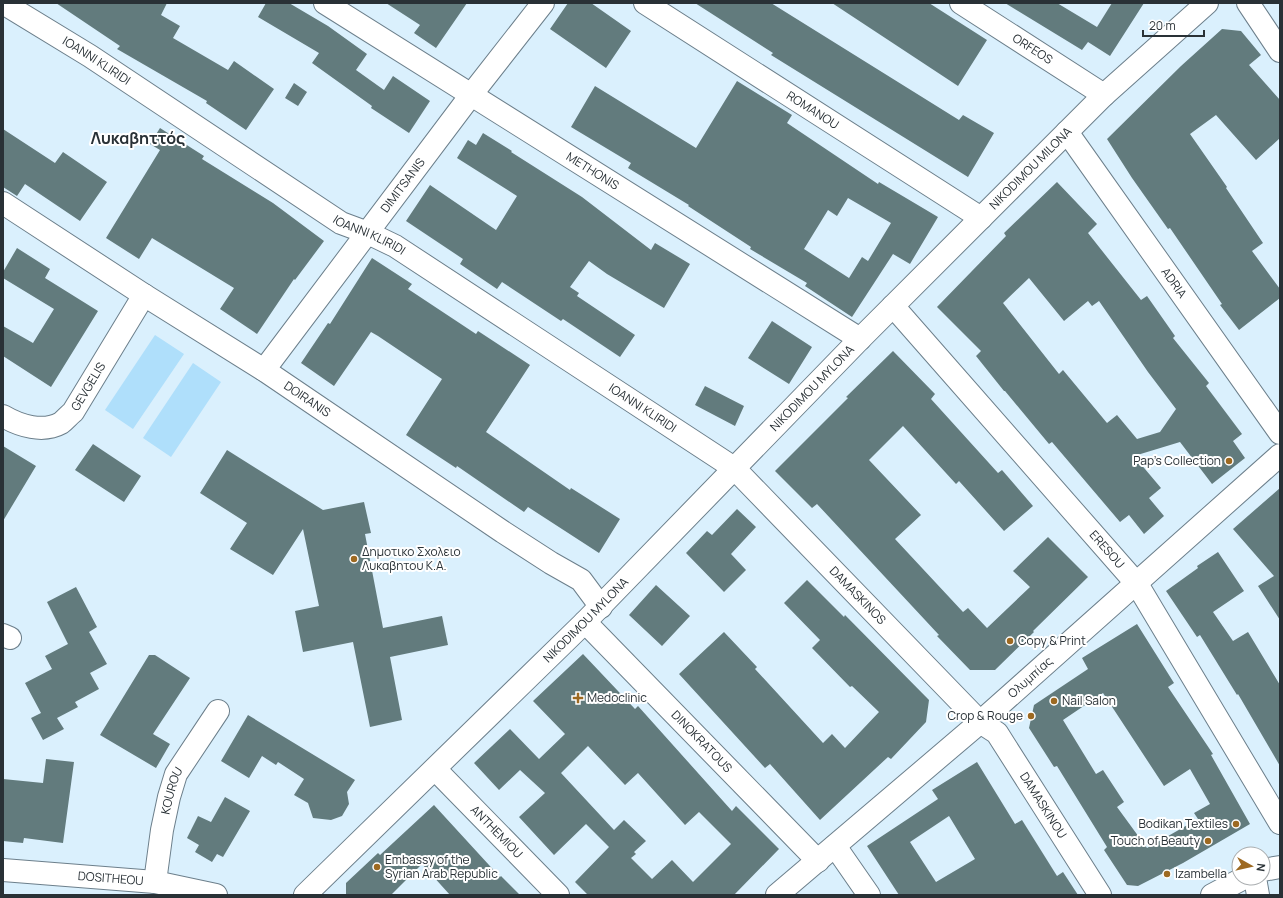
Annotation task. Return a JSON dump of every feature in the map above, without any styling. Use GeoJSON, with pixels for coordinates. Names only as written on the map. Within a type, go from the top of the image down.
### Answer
{"type":"FeatureCollection","features":[{"type":"Feature","properties":{"kind":"street","name":"IOANNI KLIRIDI"},"geometry":{"type":"LineString","coordinates":[[3,3],[90,56],[341,224],[394,246],[734,468]]}},
{"type":"Feature","properties":{"kind":"street","name":"METHONIS"},"geometry":{"type":"LineString","coordinates":[[325,3],[860,339]]}},
{"type":"Feature","properties":{"kind":"street","name":"DIMITSANIS"},"geometry":{"type":"LineString","coordinates":[[264,370],[368,234],[471,95],[543,3]]}},
{"type":"Feature","properties":{"kind":"street","name":"ROMANOU"},"geometry":{"type":"LineString","coordinates":[[644,3],[981,218]]}},
{"type":"Feature","properties":{"kind":"street","name":"ORFEOS"},"geometry":{"type":"LineString","coordinates":[[961,3],[1104,95]]}},
{"type":"Feature","properties":{"kind":"street","name":"NIKODIMOU MILONA"},"geometry":{"type":"LineString","coordinates":[[860,339],[1104,95],[1207,3]]}},
{"type":"Feature","properties":{"kind":"street"},"geometry":{"type":"LineString","coordinates":[[1248,3],[1280,51]]}},
{"type":"Feature","properties":{"kind":"street","name":"ADRIA"},"geometry":{"type":"LineString","coordinates":[[1067,132],[1280,433]]}},
{"type":"Feature","properties":{"kind":"street","name":"DOIRANIS"},"geometry":{"type":"LineString","coordinates":[[3,203],[144,295],[264,370],[515,540],[550,563],[581,580],[601,606]]}},
{"type":"Feature","properties":{"kind":"street","name":"GEVGELIS"},"geometry":{"type":"LineString","coordinates":[[3,416],[31,428],[47,428],[61,423],[73,412],[144,295]]}},
{"type":"Feature","properties":{"kind":"street","name":"ERESOU"},"geometry":{"type":"LineString","coordinates":[[893,306],[1137,584],[1280,823]]}},
{"type":"Feature","properties":{"kind":"street","name":"NIKODIMOU MYLONA"},"geometry":{"type":"LineString","coordinates":[[305,895],[436,769],[601,606],[860,339]]}},
{"type":"Feature","properties":{"kind":"street","name":"Ολυμπίας"},"geometry":{"type":"LineString","coordinates":[[777,895],[980,722],[1137,584],[1280,455]]}},
{"type":"Feature","properties":{"kind":"street","name":"DAMASKINOS"},"geometry":{"type":"LineString","coordinates":[[734,468],[980,722]]}},
{"type":"Feature","properties":{"kind":"street","name":"DINOKRATOUS"},"geometry":{"type":"LineString","coordinates":[[585,622],[818,861]]}},
{"type":"Feature","properties":{"kind":"street","name":"KOUROU"},"geometry":{"type":"LineString","coordinates":[[155,882],[162,830],[169,796],[176,774],[218,711]]}},
{"type":"Feature","properties":{"kind":"street","name":"DAMASKINOU"},"geometry":{"type":"LineString","coordinates":[[980,722],[997,733],[1100,895]]}},
{"type":"Feature","properties":{"kind":"street","name":"ANTHEMIOU"},"geometry":{"type":"LineString","coordinates":[[436,769],[558,895]]}},
{"type":"Feature","properties":{"kind":"street"},"geometry":{"type":"LineString","coordinates":[[835,846],[869,895]]}},
{"type":"Feature","properties":{"kind":"street","name":"DOSITHEOU"},"geometry":{"type":"LineString","coordinates":[[3,870],[155,882],[216,895]]}},
{"type":"Feature","properties":{"kind":"street"},"geometry":{"type":"LineString","coordinates":[[1212,895],[1231,885]]}},
{"type":"Feature","properties":{"kind":"shaded area"},"geometry":{"type":"Polygon","coordinates":[[[155,335],[184,354],[133,429],[105,410],[155,335]]]}},
{"type":"Feature","properties":{"kind":"shaded area"},"geometry":{"type":"Polygon","coordinates":[[[193,363],[221,382],[171,457],[143,438],[193,363]]]}},
{"type":"Feature","properties":{"kind":"building"},"geometry":{"type":"Polygon","coordinates":[[[56,3],[167,3],[161,15],[180,26],[173,38],[228,70],[234,61],[274,89],[246,130],[206,103],[207,101],[117,49],[120,46],[56,3]]]}},
{"type":"Feature","properties":{"kind":"building"},"geometry":{"type":"Polygon","coordinates":[[[266,3],[289,3],[328,26],[367,54],[356,70],[384,90],[393,76],[430,101],[409,133],[371,108],[372,106],[312,63],[319,53],[258,17],[266,3]]]}},
{"type":"Feature","properties":{"kind":"building"},"geometry":{"type":"Polygon","coordinates":[[[386,3],[467,3],[436,48],[414,33],[420,25],[386,3]]]}},
{"type":"Feature","properties":{"kind":"building"},"geometry":{"type":"Polygon","coordinates":[[[568,3],[591,3],[631,31],[606,68],[550,29],[568,3]]]}},
{"type":"Feature","properties":{"kind":"building"},"geometry":{"type":"Polygon","coordinates":[[[695,3],[771,3],[959,120],[963,115],[994,133],[968,177],[771,55],[773,53],[695,3]]]}},
{"type":"Feature","properties":{"kind":"building"},"geometry":{"type":"Polygon","coordinates":[[[832,3],[929,3],[987,40],[958,86],[832,3]]]}},
{"type":"Feature","properties":{"kind":"building"},"geometry":{"type":"Polygon","coordinates":[[[1005,3],[1057,3],[1097,27],[1112,3],[1144,3],[1110,56],[1088,42],[1082,50],[1005,3]]]}},
{"type":"Feature","properties":{"kind":"building"},"geometry":{"type":"Polygon","coordinates":[[[1222,29],[1241,31],[1261,55],[1249,65],[1280,100],[1280,138],[1256,160],[1216,115],[1190,134],[1227,187],[1226,188],[1263,243],[1252,251],[1280,289],[1280,298],[1239,330],[1220,305],[1222,304],[1170,228],[1168,229],[1132,178],[1107,139],[1181,66],[1222,29]]]}},
{"type":"Feature","properties":{"kind":"building"},"geometry":{"type":"Polygon","coordinates":[[[737,81],[792,115],[787,123],[878,184],[879,182],[938,217],[910,264],[893,254],[852,317],[805,286],[807,283],[750,249],[751,247],[688,206],[689,205],[628,168],[631,163],[571,127],[595,86],[696,148],[737,81]],[[848,198],[837,216],[828,210],[804,249],[849,278],[862,257],[868,261],[891,223],[848,198]]]}},
{"type":"Feature","properties":{"kind":"building"},"geometry":{"type":"Polygon","coordinates":[[[294,83],[307,92],[298,106],[285,98],[294,83]]]}},
{"type":"Feature","properties":{"kind":"building"},"geometry":{"type":"Polygon","coordinates":[[[160,128],[204,156],[202,159],[273,203],[324,241],[295,280],[294,279],[257,334],[220,309],[234,288],[152,238],[139,259],[106,238],[160,150],[150,144],[160,128]]]}},
{"type":"Feature","properties":{"kind":"building"},"geometry":{"type":"Polygon","coordinates":[[[3,129],[55,163],[63,152],[107,182],[80,221],[25,184],[17,196],[3,187],[3,129]]]}},
{"type":"Feature","properties":{"kind":"building"},"geometry":{"type":"Polygon","coordinates":[[[483,133],[582,197],[651,250],[655,243],[690,264],[664,308],[607,274],[589,261],[570,287],[579,293],[577,296],[635,335],[620,357],[563,319],[561,321],[502,282],[497,289],[460,264],[463,259],[406,221],[430,185],[496,230],[517,196],[457,158],[468,140],[476,145],[483,133]]]}},
{"type":"Feature","properties":{"kind":"building"},"geometry":{"type":"Polygon","coordinates":[[[1057,182],[1097,224],[1088,233],[1141,300],[1147,296],[1175,336],[1173,338],[1209,383],[1206,386],[1242,434],[1233,441],[1245,458],[1212,484],[1180,442],[1134,456],[1161,488],[1149,498],[1164,516],[1144,534],[1129,515],[1120,522],[1052,442],[1049,444],[1004,391],[976,356],[981,351],[937,307],[1006,236],[1004,233],[1057,182]],[[1029,278],[1003,303],[1059,374],[1063,370],[1107,423],[1117,415],[1137,439],[1160,432],[1176,409],[1148,372],[1099,301],[1092,306],[1088,301],[1064,321],[1029,278]]]}},
{"type":"Feature","properties":{"kind":"building"},"geometry":{"type":"Polygon","coordinates":[[[17,248],[50,269],[45,278],[98,311],[51,387],[3,356],[3,326],[33,343],[54,309],[3,278],[3,272],[17,248]]]}},
{"type":"Feature","properties":{"kind":"building"},"geometry":{"type":"Polygon","coordinates":[[[372,258],[412,284],[408,289],[476,334],[478,331],[530,365],[486,432],[570,490],[571,488],[620,519],[599,553],[528,507],[524,512],[457,466],[456,468],[406,435],[442,379],[378,336],[371,332],[334,386],[301,363],[328,323],[330,324],[372,258]]]}},
{"type":"Feature","properties":{"kind":"building"},"geometry":{"type":"Polygon","coordinates":[[[772,321],[812,347],[789,384],[748,358],[772,321]]]}},
{"type":"Feature","properties":{"kind":"building"},"geometry":{"type":"Polygon","coordinates":[[[893,351],[935,394],[931,399],[998,473],[1002,470],[1033,506],[1004,531],[959,481],[956,484],[903,426],[869,460],[921,515],[895,539],[963,612],[968,608],[987,628],[1030,587],[1013,571],[1048,537],[1088,577],[995,670],[970,670],[937,636],[939,635],[817,504],[812,508],[775,471],[848,398],[846,397],[893,351]]]}},
{"type":"Feature","properties":{"kind":"building"},"geometry":{"type":"Polygon","coordinates":[[[705,386],[744,406],[735,426],[695,405],[705,386]]]}},
{"type":"Feature","properties":{"kind":"building"},"geometry":{"type":"Polygon","coordinates":[[[93,444],[141,476],[124,502],[75,470],[93,444]]]}},
{"type":"Feature","properties":{"kind":"building"},"geometry":{"type":"Polygon","coordinates":[[[3,446],[36,466],[3,521],[3,446]]]}},
{"type":"Feature","properties":{"kind":"building"},"geometry":{"type":"Polygon","coordinates":[[[227,450],[323,510],[364,502],[371,533],[365,534],[383,628],[442,616],[448,645],[390,657],[402,720],[370,727],[353,642],[303,652],[295,611],[319,606],[303,529],[273,575],[230,549],[247,523],[200,493],[227,450]]]}},
{"type":"Feature","properties":{"kind":"building"},"geometry":{"type":"Polygon","coordinates":[[[1280,488],[1280,620],[1258,586],[1274,576],[1233,529],[1280,488]]]}},
{"type":"Feature","properties":{"kind":"building"},"geometry":{"type":"Polygon","coordinates":[[[737,509],[756,527],[731,554],[746,570],[724,592],[686,553],[707,531],[712,535],[737,509]]]}},
{"type":"Feature","properties":{"kind":"building"},"geometry":{"type":"Polygon","coordinates":[[[1218,552],[1244,591],[1213,612],[1233,641],[1248,632],[1280,685],[1280,766],[1238,694],[1237,695],[1200,635],[1197,637],[1166,591],[1198,568],[1197,566],[1218,552]]]}},
{"type":"Feature","properties":{"kind":"building"},"geometry":{"type":"Polygon","coordinates":[[[807,580],[844,617],[845,615],[929,700],[926,722],[891,759],[888,757],[820,820],[770,764],[765,768],[679,674],[724,632],[757,667],[755,669],[823,743],[832,734],[845,748],[879,712],[852,686],[850,687],[812,648],[820,640],[784,603],[807,580]]]}},
{"type":"Feature","properties":{"kind":"building"},"geometry":{"type":"Polygon","coordinates":[[[656,585],[690,616],[662,646],[629,615],[656,585]]]}},
{"type":"Feature","properties":{"kind":"building"},"geometry":{"type":"Polygon","coordinates":[[[76,587],[97,627],[89,632],[107,664],[90,673],[99,689],[75,702],[78,707],[57,718],[64,729],[43,740],[31,718],[41,713],[25,683],[52,669],[45,656],[68,644],[47,602],[76,587]]]}},
{"type":"Feature","properties":{"kind":"building"},"geometry":{"type":"Polygon","coordinates":[[[1137,624],[1174,683],[1168,687],[1213,754],[1211,755],[1250,824],[1183,863],[1138,886],[1127,885],[1104,850],[1107,847],[1057,766],[1054,767],[1029,728],[1034,705],[1088,669],[1082,658],[1137,624]],[[1103,693],[1063,720],[1096,774],[1103,770],[1124,802],[1117,807],[1147,848],[1198,819],[1194,813],[1210,804],[1190,769],[1164,786],[1103,693]]]}},
{"type":"Feature","properties":{"kind":"building"},"geometry":{"type":"Polygon","coordinates":[[[583,654],[635,709],[638,706],[732,811],[736,806],[779,849],[734,895],[588,895],[575,882],[609,847],[586,824],[554,855],[519,817],[545,793],[520,770],[499,790],[474,763],[510,729],[539,759],[565,734],[533,701],[583,654]],[[588,746],[561,773],[614,830],[624,820],[646,841],[634,852],[636,854],[631,858],[652,879],[672,860],[693,882],[731,844],[699,812],[685,825],[638,773],[625,785],[588,746]]]}},
{"type":"Feature","properties":{"kind":"building"},"geometry":{"type":"Polygon","coordinates":[[[149,655],[155,655],[190,678],[153,734],[170,744],[156,768],[100,735],[149,655]]]}},
{"type":"Feature","properties":{"kind":"building"},"geometry":{"type":"Polygon","coordinates":[[[248,715],[355,780],[347,792],[349,804],[342,816],[331,820],[313,818],[308,803],[294,795],[304,779],[278,762],[276,765],[262,756],[249,778],[221,761],[248,715]]]}},
{"type":"Feature","properties":{"kind":"building"},"geometry":{"type":"Polygon","coordinates":[[[46,759],[74,762],[63,843],[24,838],[23,843],[3,841],[3,779],[43,783],[46,759]]]}},
{"type":"Feature","properties":{"kind":"building"},"geometry":{"type":"Polygon","coordinates":[[[977,762],[1015,824],[1022,820],[1057,876],[1063,872],[1078,895],[899,895],[867,846],[938,799],[932,790],[977,762]],[[949,816],[910,842],[936,882],[975,859],[949,816]]]}},
{"type":"Feature","properties":{"kind":"building"},"geometry":{"type":"Polygon","coordinates":[[[225,797],[250,811],[223,857],[217,854],[212,862],[195,852],[199,845],[187,838],[198,816],[211,822],[225,797]]]}},
{"type":"Feature","properties":{"kind":"building"},"geometry":{"type":"Polygon","coordinates":[[[434,805],[500,877],[501,876],[520,895],[450,895],[422,864],[391,895],[346,895],[346,883],[378,853],[380,855],[434,805]]]}},
{"type":"Feature","properties":{"kind":"place","name":"Pap's Collection"},"geometry":{"type":"Point","coordinates":[1229,461]}},
{"type":"Feature","properties":{"kind":"place","name":"Δημοτικο Σχολειο Λυκαβητου Κ.Α."},"geometry":{"type":"Point","coordinates":[354,559]}},
{"type":"Feature","properties":{"kind":"place","name":"Copy & Print"},"geometry":{"type":"Point","coordinates":[1010,641]}},
{"type":"Feature","properties":{"kind":"place","name":"Medoclinic"},"geometry":{"type":"Point","coordinates":[578,698]}},
{"type":"Feature","properties":{"kind":"place","name":"Nail Salon"},"geometry":{"type":"Point","coordinates":[1054,701]}},
{"type":"Feature","properties":{"kind":"place","name":"Crop & Rouge"},"geometry":{"type":"Point","coordinates":[1031,716]}},
{"type":"Feature","properties":{"kind":"place","name":"Bodikan Textiles"},"geometry":{"type":"Point","coordinates":[1236,824]}},
{"type":"Feature","properties":{"kind":"place","name":"Touch of Beauty"},"geometry":{"type":"Point","coordinates":[1208,841]}},
{"type":"Feature","properties":{"kind":"place","name":"Embassy of the Syrian Arab Republic"},"geometry":{"type":"Point","coordinates":[377,867]}},
{"type":"Feature","properties":{"kind":"place","name":"Izambella"},"geometry":{"type":"Point","coordinates":[1167,874]}},
{"type":"Feature","properties":{"kind":"district","name":"Λυκαβηττός"},"geometry":{"type":"Point","coordinates":[138,138]}}]}
